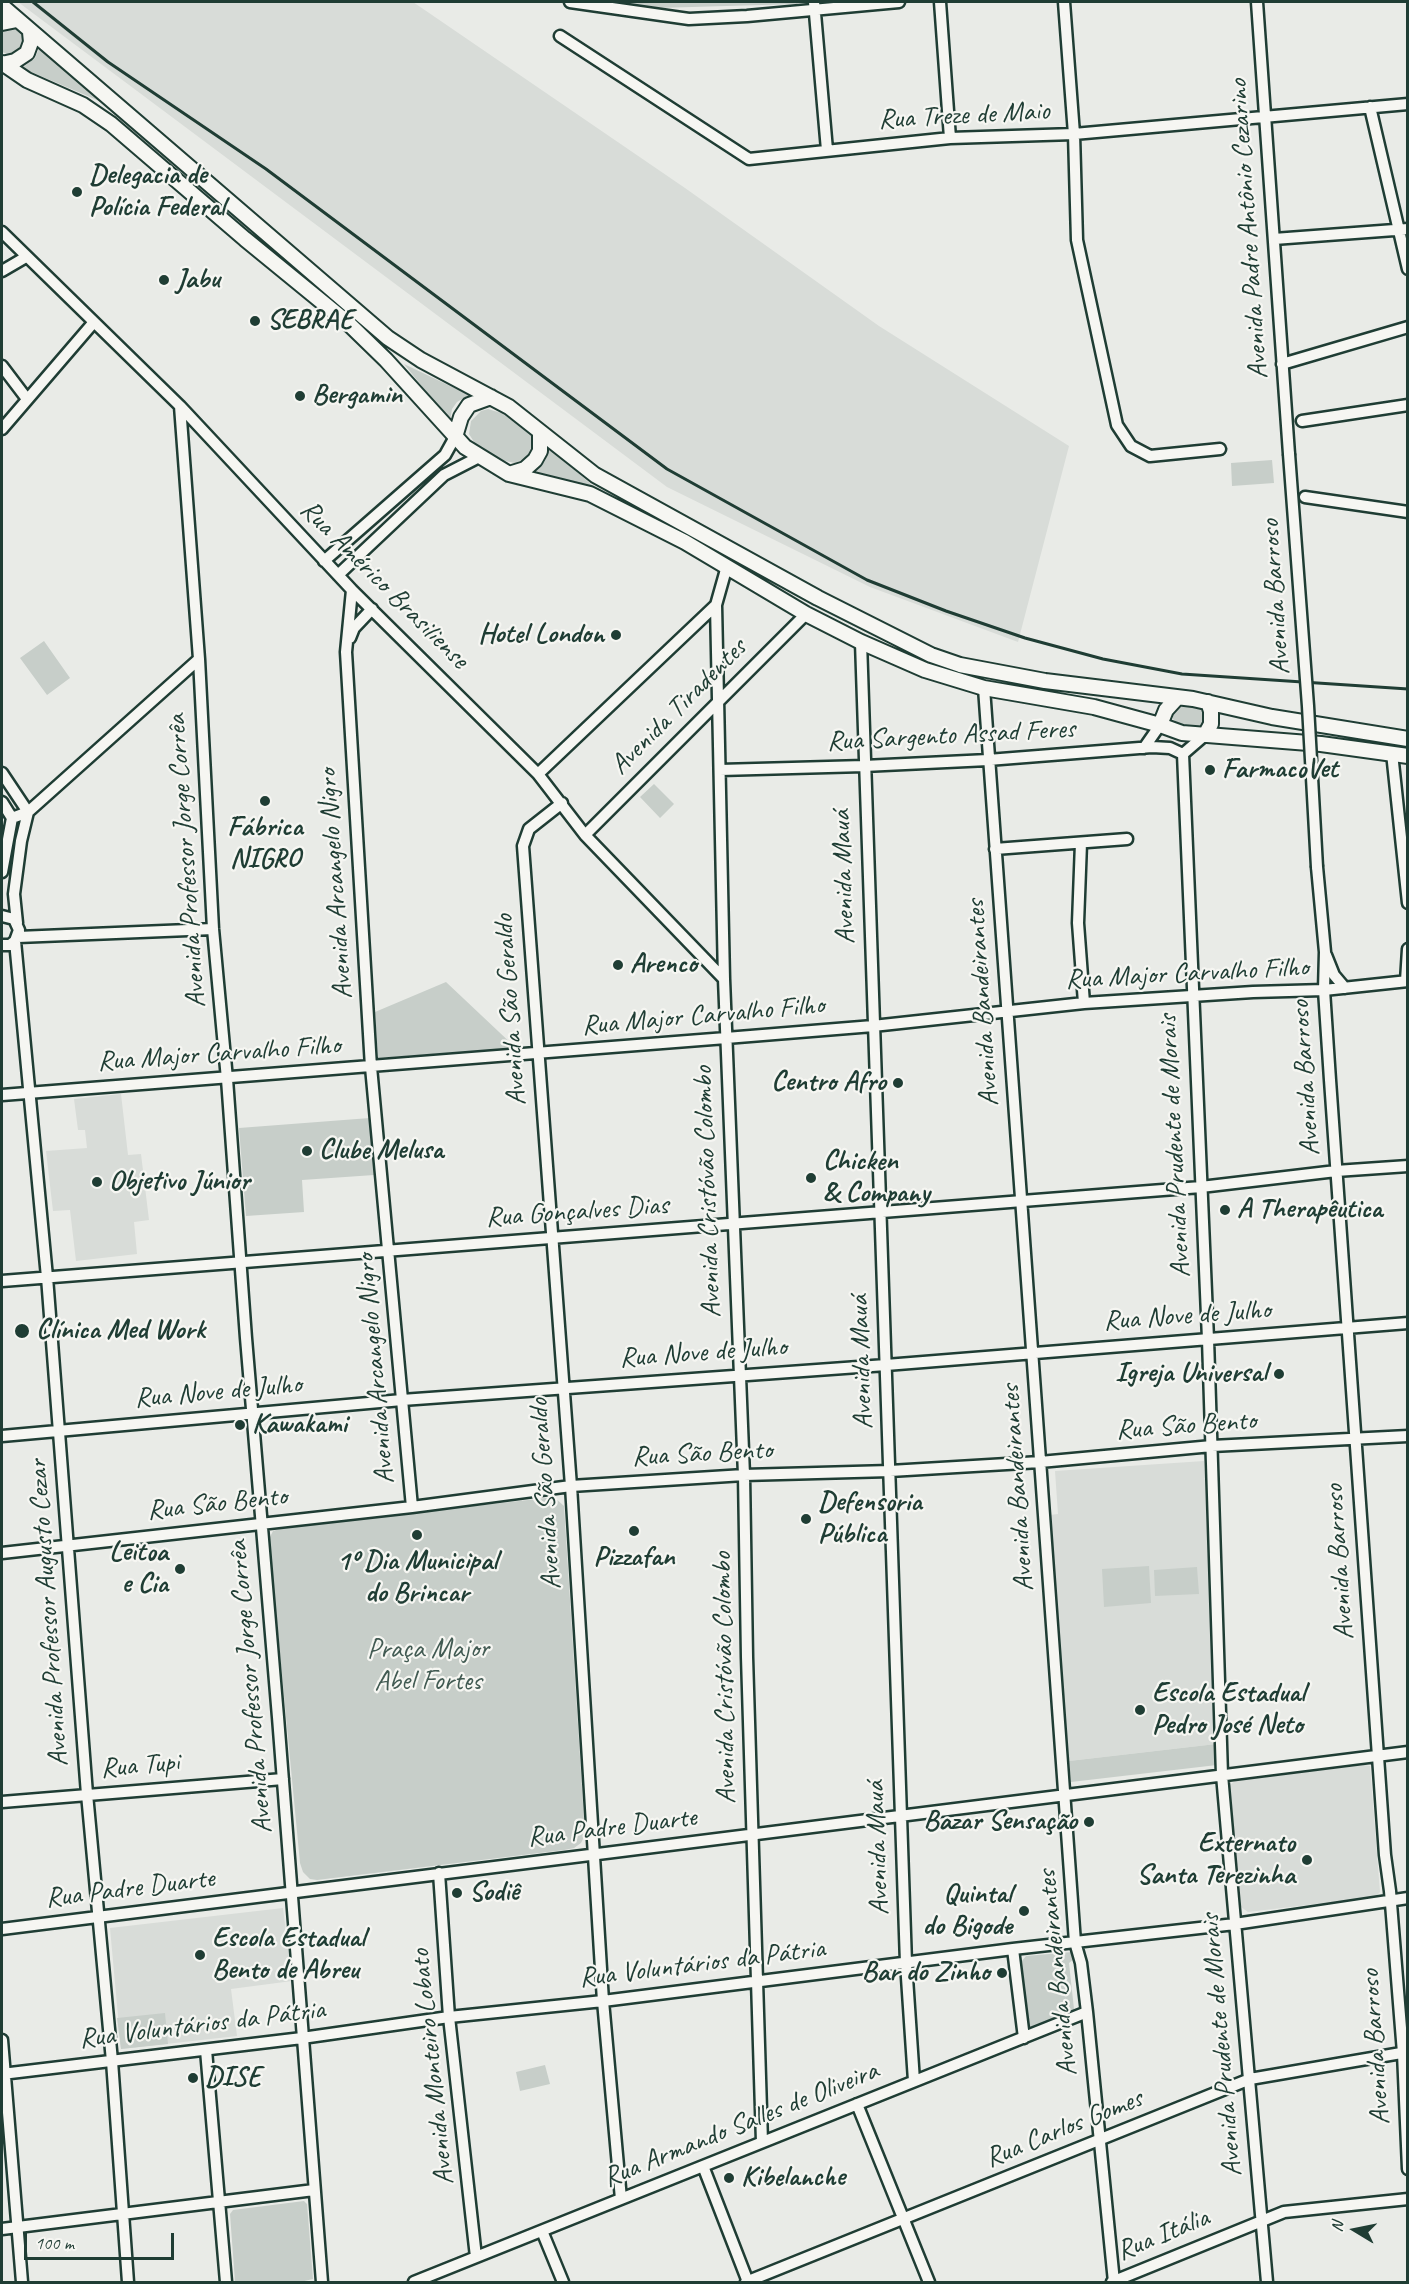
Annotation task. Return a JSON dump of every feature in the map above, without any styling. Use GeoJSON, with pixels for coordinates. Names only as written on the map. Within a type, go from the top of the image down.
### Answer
{"type":"FeatureCollection","features":[{"type":"Feature","properties":{"kind":"main road"},"geometry":{"type":"LineString","coordinates":[[2,6],[388,338],[421,360],[509,407],[595,475],[630,496],[744,555],[818,598],[931,655],[960,665],[1045,681],[1208,702],[1272,717],[1407,739]]}},
{"type":"Feature","properties":{"kind":"main road"},"geometry":{"type":"LineString","coordinates":[[2,23],[17,20]]}},
{"type":"Feature","properties":{"kind":"main road"},"geometry":{"type":"LineString","coordinates":[[2,64],[15,61],[27,53],[31,42],[30,32]]}},
{"type":"Feature","properties":{"kind":"main road"},"geometry":{"type":"LineString","coordinates":[[2,64],[27,80],[83,105],[111,124],[245,239],[349,324],[391,365],[455,437],[479,457],[509,474],[590,494],[666,532],[806,614],[861,642],[925,670],[984,688],[1094,707],[1182,733],[1321,744],[1407,756]]}},
{"type":"Feature","properties":{"kind":"main road"},"geometry":{"type":"LineString","coordinates":[[455,437],[462,417],[470,405],[491,396]]}},
{"type":"Feature","properties":{"kind":"main road"},"geometry":{"type":"LineString","coordinates":[[509,474],[525,469],[535,459],[540,451],[540,433]]}},
{"type":"Feature","properties":{"kind":"main road"},"geometry":{"type":"LineString","coordinates":[[1160,725],[1166,710],[1177,698]]}},
{"type":"Feature","properties":{"kind":"main road"},"geometry":{"type":"LineString","coordinates":[[1205,735],[1211,724],[1208,702]]}},
{"type":"Feature","properties":{"kind":"street"},"geometry":{"type":"LineString","coordinates":[[570,2],[689,19],[815,6],[899,2]]}},
{"type":"Feature","properties":{"kind":"street"},"geometry":{"type":"LineString","coordinates":[[940,2],[950,138]]}},
{"type":"Feature","properties":{"kind":"street"},"geometry":{"type":"LineString","coordinates":[[1064,2],[1074,134],[1077,240],[1118,425],[1131,446],[1150,456],[1220,449]]}},
{"type":"Feature","properties":{"kind":"street","name":"Avenida Padre Antônio Cezarino"},"geometry":{"type":"LineString","coordinates":[[1257,2],[1289,454]]}},
{"type":"Feature","properties":{"kind":"street"},"geometry":{"type":"LineString","coordinates":[[815,6],[827,150]]}},
{"type":"Feature","properties":{"kind":"street","name":"Rua Treze de Maio"},"geometry":{"type":"LineString","coordinates":[[560,36],[749,159],[950,138],[1074,134],[1407,104]]}},
{"type":"Feature","properties":{"kind":"street"},"geometry":{"type":"LineString","coordinates":[[1370,107],[1403,229],[1407,269]]}},
{"type":"Feature","properties":{"kind":"street"},"geometry":{"type":"LineString","coordinates":[[1274,239],[1403,229]]}},
{"type":"Feature","properties":{"kind":"street","name":"Rua Américo Brasiliense"},"geometry":{"type":"LineString","coordinates":[[2,232],[180,406],[352,590],[538,774],[585,835],[724,979]]}},
{"type":"Feature","properties":{"kind":"street"},"geometry":{"type":"LineString","coordinates":[[2,271],[26,257]]}},
{"type":"Feature","properties":{"kind":"street"},"geometry":{"type":"LineString","coordinates":[[2,429],[94,322]]}},
{"type":"Feature","properties":{"kind":"street"},"geometry":{"type":"LineString","coordinates":[[1282,364],[1407,327]]}},
{"type":"Feature","properties":{"kind":"street"},"geometry":{"type":"LineString","coordinates":[[2,366],[27,399]]}},
{"type":"Feature","properties":{"kind":"street"},"geometry":{"type":"LineString","coordinates":[[1302,421],[1407,405]]}},
{"type":"Feature","properties":{"kind":"street","name":"Avenida Professor Jorge Corrêa"},"geometry":{"type":"LineString","coordinates":[[180,406],[199,659],[213,929],[227,1078],[322,2283]]}},
{"type":"Feature","properties":{"kind":"street"},"geometry":{"type":"LineString","coordinates":[[324,561],[445,455],[455,437]]}},
{"type":"Feature","properties":{"kind":"street","name":"Avenida Barroso"},"geometry":{"type":"LineString","coordinates":[[1289,454],[1317,867],[1325,952],[1324,990],[1336,1171],[1385,1855],[1405,2052],[1407,2169]]}},
{"type":"Feature","properties":{"kind":"street"},"geometry":{"type":"LineString","coordinates":[[338,575],[444,475],[479,457]]}},
{"type":"Feature","properties":{"kind":"street"},"geometry":{"type":"LineString","coordinates":[[1305,497],[1407,512]]}},
{"type":"Feature","properties":{"kind":"street"},"geometry":{"type":"LineString","coordinates":[[388,506],[399,517]]}},
{"type":"Feature","properties":{"kind":"street","name":"Avenida Cristóvão Colombo"},"geometry":{"type":"LineString","coordinates":[[727,566],[716,605],[724,979],[744,1475],[762,2142]]}},
{"type":"Feature","properties":{"kind":"street","name":"Avenida Arcangelo Nigro"},"geometry":{"type":"LineString","coordinates":[[352,590],[346,652],[371,1067],[412,1507]]}},
{"type":"Feature","properties":{"kind":"street"},"geometry":{"type":"LineString","coordinates":[[538,774],[716,605]]}},
{"type":"Feature","properties":{"kind":"street","name":"Avenida Arcangelo Nigro"},"geometry":{"type":"LineString","coordinates":[[346,652],[354,628],[372,609]]}},
{"type":"Feature","properties":{"kind":"street","name":"Avenida Tiradentes"},"geometry":{"type":"LineString","coordinates":[[585,835],[806,614]]}},
{"type":"Feature","properties":{"kind":"street","name":"Avenida Mauá"},"geometry":{"type":"LineString","coordinates":[[861,642],[906,1963],[914,2081]]}},
{"type":"Feature","properties":{"kind":"street"},"geometry":{"type":"LineString","coordinates":[[2,872],[5,834],[12,818],[28,812],[199,659]]}},
{"type":"Feature","properties":{"kind":"street","name":"Avenida Bandeirantes"},"geometry":{"type":"LineString","coordinates":[[984,688],[1076,1942],[1087,2012],[1113,2282]]}},
{"type":"Feature","properties":{"kind":"street"},"geometry":{"type":"LineString","coordinates":[[1144,748],[1160,725]]}},
{"type":"Feature","properties":{"kind":"street"},"geometry":{"type":"LineString","coordinates":[[1183,754],[1205,735]]}},
{"type":"Feature","properties":{"kind":"street","name":"Rua Sargento Assad Feres"},"geometry":{"type":"LineString","coordinates":[[720,770],[988,760],[1170,747],[1183,754]]}},
{"type":"Feature","properties":{"kind":"street"},"geometry":{"type":"LineString","coordinates":[[1392,753],[1407,903]]}},
{"type":"Feature","properties":{"kind":"street","name":"Avenida Prudente de Morais"},"geometry":{"type":"LineString","coordinates":[[1183,754],[1208,1339],[1222,1775],[1267,2283]]}},
{"type":"Feature","properties":{"kind":"street"},"geometry":{"type":"LineString","coordinates":[[2,773],[28,812]]}},
{"type":"Feature","properties":{"kind":"street"},"geometry":{"type":"LineString","coordinates":[[2,802],[12,818]]}},
{"type":"Feature","properties":{"kind":"street","name":"Avenida São Geraldo"},"geometry":{"type":"LineString","coordinates":[[562,803],[529,829],[523,846],[571,1486],[603,2001],[621,2199]]}},
{"type":"Feature","properties":{"kind":"street","name":"Avenida Professor Augusto Cezar"},"geometry":{"type":"LineString","coordinates":[[28,812],[21,841],[14,894],[19,930],[11,942],[31,1092],[69,1545],[87,1794],[112,2061],[128,2283]]}},
{"type":"Feature","properties":{"kind":"street"},"geometry":{"type":"LineString","coordinates":[[5,834],[21,841]]}},
{"type":"Feature","properties":{"kind":"street"},"geometry":{"type":"LineString","coordinates":[[995,849],[1127,839]]}},
{"type":"Feature","properties":{"kind":"street"},"geometry":{"type":"LineString","coordinates":[[1081,843],[1078,923],[1084,1003]]}},
{"type":"Feature","properties":{"kind":"street"},"geometry":{"type":"LineString","coordinates":[[2,916],[9,917],[17,923]]}},
{"type":"Feature","properties":{"kind":"street"},"geometry":{"type":"LineString","coordinates":[[2,953],[11,942],[213,929]]}},
{"type":"Feature","properties":{"kind":"street"},"geometry":{"type":"LineString","coordinates":[[1406,981],[1407,949]]}},
{"type":"Feature","properties":{"kind":"street","name":"Avenida Barroso"},"geometry":{"type":"LineString","coordinates":[[1325,952],[1334,975],[1345,988]]}},
{"type":"Feature","properties":{"kind":"street","name":"Rua Major Carvalho Filho"},"geometry":{"type":"LineString","coordinates":[[2,1095],[873,1026],[1084,1003],[1253,992],[1324,990],[1406,981]]}},
{"type":"Feature","properties":{"kind":"street","name":"Rua Gonçalves Dias"},"geometry":{"type":"LineString","coordinates":[[2,1281],[1202,1187],[1336,1171],[1407,1166]]}},
{"type":"Feature","properties":{"kind":"street","name":"Rua Nove de Julho"},"geometry":{"type":"LineString","coordinates":[[2,1436],[563,1387],[886,1365],[1407,1323]]}},
{"type":"Feature","properties":{"kind":"street","name":"Rua São Bento"},"geometry":{"type":"LineString","coordinates":[[2,1553],[412,1507],[571,1486],[744,1475],[890,1471],[1040,1462],[1212,1446],[1407,1436]]}},
{"type":"Feature","properties":{"kind":"street","name":"Rua Padre Duarte"},"geometry":{"type":"LineString","coordinates":[[2,1929],[1407,1752]]}},
{"type":"Feature","properties":{"kind":"street","name":"Rua Tupi"},"geometry":{"type":"LineString","coordinates":[[2,1802],[282,1779]]}},
{"type":"Feature","properties":{"kind":"street","name":"Avenida Monteiro Lobato"},"geometry":{"type":"LineString","coordinates":[[440,1873],[449,2017],[476,2257]]}},
{"type":"Feature","properties":{"kind":"street","name":"Rua Voluntários da Pátria"},"geometry":{"type":"LineString","coordinates":[[3,2074],[302,2038],[449,2017],[603,2001],[1013,1949],[1235,1924],[1407,1898]]}},
{"type":"Feature","properties":{"kind":"street"},"geometry":{"type":"LineString","coordinates":[[1013,1949],[1024,2038]]}},
{"type":"Feature","properties":{"kind":"street","name":"Rua Armando Salles de Oliveira"},"geometry":{"type":"LineString","coordinates":[[416,2282],[1087,2012]]}},
{"type":"Feature","properties":{"kind":"street"},"geometry":{"type":"LineString","coordinates":[[2,2040],[22,2283]]}},
{"type":"Feature","properties":{"kind":"street"},"geometry":{"type":"LineString","coordinates":[[206,2050],[225,2283]]}},
{"type":"Feature","properties":{"kind":"street","name":"Rua Carlos Gomes"},"geometry":{"type":"LineString","coordinates":[[747,2282],[1250,2079],[1405,2052]]}},
{"type":"Feature","properties":{"kind":"street"},"geometry":{"type":"LineString","coordinates":[[858,2104],[929,2283]]}},
{"type":"Feature","properties":{"kind":"street"},"geometry":{"type":"LineString","coordinates":[[703,2166],[747,2282]]}},
{"type":"Feature","properties":{"kind":"street"},"geometry":{"type":"LineString","coordinates":[[2,2229],[314,2190]]}},
{"type":"Feature","properties":{"kind":"street","name":"Rua Itália"},"geometry":{"type":"LineString","coordinates":[[1113,2282],[1284,2212],[1407,2199]]}},
{"type":"Feature","properties":{"kind":"street"},"geometry":{"type":"LineString","coordinates":[[542,2232],[563,2283]]}},
{"type":"Feature","properties":{"kind":"shaded area"},"geometry":{"type":"Polygon","coordinates":[[[18,2],[413,2],[685,188],[879,326],[1069,446],[1018,642],[870,587],[667,487],[18,2]]]}},
{"type":"Feature","properties":{"kind":"shaded area","name":"Objetivo Júnior"},"geometry":{"type":"Polygon","coordinates":[[[121,1094],[128,1155],[141,1154],[149,1220],[134,1222],[137,1254],[76,1261],[70,1210],[53,1211],[46,1151],[87,1148],[85,1130],[78,1130],[74,1099],[121,1094]]]}},
{"type":"Feature","properties":{"kind":"shaded area"},"geometry":{"type":"Polygon","coordinates":[[[1204,1461],[1216,1744],[1069,1761],[1050,1515],[1058,1514],[1055,1471],[1204,1461]]]}},
{"type":"Feature","properties":{"kind":"shaded area","name":"Externato Santa Terezinha"},"geometry":{"type":"Polygon","coordinates":[[[1370,1766],[1380,1892],[1375,1897],[1248,1912],[1241,1907],[1230,1785],[1235,1781],[1370,1766]]]}},
{"type":"Feature","properties":{"kind":"shaded area","name":"Escola Estadual Bento de Abreu"},"geometry":{"type":"Polygon","coordinates":[[[283,1908],[292,1981],[231,1989],[237,2036],[121,2049],[110,1928],[283,1908]]]}},
{"type":"Feature","properties":{"kind":"green space"},"geometry":{"type":"Polygon","coordinates":[[[602,2],[799,2],[797,4],[657,8],[602,2]]]}},
{"type":"Feature","properties":{"kind":"green space"},"geometry":{"type":"Polygon","coordinates":[[[13,25],[22,30],[25,39],[23,49],[10,55],[2,52],[2,28],[13,25]]]}},
{"type":"Feature","properties":{"kind":"green space"},"geometry":{"type":"Polygon","coordinates":[[[40,46],[104,103],[22,68],[35,58],[40,46]]]}},
{"type":"Feature","properties":{"kind":"green space"},"geometry":{"type":"Polygon","coordinates":[[[404,364],[469,395],[457,402],[452,409],[450,421],[404,364]]]}},
{"type":"Feature","properties":{"kind":"green space"},"geometry":{"type":"Polygon","coordinates":[[[488,409],[501,413],[530,432],[534,440],[530,456],[515,463],[505,461],[476,445],[469,434],[471,421],[481,411],[488,409]]]}},
{"type":"Feature","properties":{"kind":"green space"},"geometry":{"type":"Polygon","coordinates":[[[549,448],[599,491],[535,472],[545,461],[549,448]]]}},
{"type":"Feature","properties":{"kind":"green space"},"geometry":{"type":"Polygon","coordinates":[[[1272,460],[1274,483],[1232,486],[1231,463],[1272,460]]]}},
{"type":"Feature","properties":{"kind":"green space"},"geometry":{"type":"Polygon","coordinates":[[[44,641],[70,678],[47,695],[20,658],[44,641]]]}},
{"type":"Feature","properties":{"kind":"green space"},"geometry":{"type":"Polygon","coordinates":[[[1183,705],[1202,710],[1205,714],[1203,724],[1199,727],[1190,727],[1177,723],[1173,719],[1173,714],[1175,709],[1183,705]]]}},
{"type":"Feature","properties":{"kind":"green space"},"geometry":{"type":"Polygon","coordinates":[[[654,784],[674,804],[660,818],[640,797],[654,784]]]}},
{"type":"Feature","properties":{"kind":"green space","name":"Clube Melusa"},"geometry":{"type":"Polygon","coordinates":[[[446,982],[516,1048],[378,1058],[375,1012],[446,982]]]}},
{"type":"Feature","properties":{"kind":"green space","name":"Clube Melusa"},"geometry":{"type":"Polygon","coordinates":[[[370,1118],[374,1175],[302,1180],[304,1212],[246,1216],[239,1128],[370,1118]]]}},
{"type":"Feature","properties":{"kind":"green space","name":"Praça Major Abel Fortes"},"geometry":{"type":"Polygon","coordinates":[[[555,1498],[564,1506],[585,1835],[581,1843],[574,1848],[564,1850],[310,1879],[303,1872],[300,1863],[269,1539],[273,1531],[286,1527],[555,1498]]]}},
{"type":"Feature","properties":{"kind":"green space"},"geometry":{"type":"Polygon","coordinates":[[[1149,1566],[1151,1603],[1104,1607],[1102,1569],[1149,1566]]]}},
{"type":"Feature","properties":{"kind":"green space"},"geometry":{"type":"Polygon","coordinates":[[[1197,1567],[1199,1594],[1155,1596],[1154,1570],[1197,1567]]]}},
{"type":"Feature","properties":{"kind":"green space"},"geometry":{"type":"Polygon","coordinates":[[[1216,1744],[1217,1765],[1071,1782],[1069,1761],[1216,1744]]]}},
{"type":"Feature","properties":{"kind":"green space"},"geometry":{"type":"Polygon","coordinates":[[[1072,1952],[1075,1958],[1069,1963],[1074,2009],[1072,2014],[1032,2030],[1027,2026],[1021,1962],[1026,1956],[1072,1952]]]}},
{"type":"Feature","properties":{"kind":"green space"},"geometry":{"type":"Polygon","coordinates":[[[165,2013],[168,2044],[121,2049],[117,2018],[165,2013]]]}},
{"type":"Feature","properties":{"kind":"green space"},"geometry":{"type":"Polygon","coordinates":[[[545,2065],[550,2084],[520,2091],[516,2072],[545,2065]]]}},
{"type":"Feature","properties":{"kind":"green space"},"geometry":{"type":"Polygon","coordinates":[[[304,2201],[307,2204],[313,2279],[300,2282],[235,2282],[230,2214],[233,2210],[304,2201]]]}},
{"type":"Feature","properties":{"kind":"railway"},"geometry":{"type":"LineString","coordinates":[[33,2],[108,62],[266,169],[667,469],[867,580],[946,611],[1025,638],[1103,659],[1182,674],[1408,689]]}},
{"type":"Feature","properties":{"kind":"place","name":"Delegacia de Polícia Federal"},"geometry":{"type":"Point","coordinates":[77,192]}},
{"type":"Feature","properties":{"kind":"place","name":"Jabu"},"geometry":{"type":"Point","coordinates":[164,280]}},
{"type":"Feature","properties":{"kind":"place","name":"SEBRAE"},"geometry":{"type":"Point","coordinates":[255,321]}},
{"type":"Feature","properties":{"kind":"place","name":"Bergamin"},"geometry":{"type":"Point","coordinates":[300,396]}},
{"type":"Feature","properties":{"kind":"place","name":"Hotel London"},"geometry":{"type":"Point","coordinates":[616,635]}},
{"type":"Feature","properties":{"kind":"place","name":"FarmacoVet"},"geometry":{"type":"Point","coordinates":[1210,770]}},
{"type":"Feature","properties":{"kind":"place","name":"Fábrica NIGRO"},"geometry":{"type":"Point","coordinates":[265,801]}},
{"type":"Feature","properties":{"kind":"place","name":"Arenco"},"geometry":{"type":"Point","coordinates":[618,965]}},
{"type":"Feature","properties":{"kind":"place","name":"Centro Afro"},"geometry":{"type":"Point","coordinates":[898,1083]}},
{"type":"Feature","properties":{"kind":"place","name":"Clube Melusa"},"geometry":{"type":"Point","coordinates":[307,1151]}},
{"type":"Feature","properties":{"kind":"place","name":"Chicken & Company"},"geometry":{"type":"Point","coordinates":[811,1178]}},
{"type":"Feature","properties":{"kind":"place","name":"Objetivo Júnior"},"geometry":{"type":"Point","coordinates":[97,1182]}},
{"type":"Feature","properties":{"kind":"place","name":"A Therapêutica"},"geometry":{"type":"Point","coordinates":[1225,1210]}},
{"type":"Feature","properties":{"kind":"place","name":"Clínica Med Work"},"geometry":{"type":"Point","coordinates":[22,1331]}},
{"type":"Feature","properties":{"kind":"place","name":"Igreja Universal"},"geometry":{"type":"Point","coordinates":[1279,1374]}},
{"type":"Feature","properties":{"kind":"place","name":"Kawakami"},"geometry":{"type":"Point","coordinates":[240,1425]}},
{"type":"Feature","properties":{"kind":"place","name":"Defensoria Pública"},"geometry":{"type":"Point","coordinates":[806,1519]}},
{"type":"Feature","properties":{"kind":"place","name":"Pizzafan"},"geometry":{"type":"Point","coordinates":[634,1531]}},
{"type":"Feature","properties":{"kind":"place","name":"1º Dia Municipal do Brincar"},"geometry":{"type":"Point","coordinates":[417,1535]}},
{"type":"Feature","properties":{"kind":"place","name":"Leitoa e Cia"},"geometry":{"type":"Point","coordinates":[180,1569]}},
{"type":"Feature","properties":{"kind":"place","name":"Escola Estadual Pedro José Neto"},"geometry":{"type":"Point","coordinates":[1140,1710]}},
{"type":"Feature","properties":{"kind":"place","name":"Bazar Sensação"},"geometry":{"type":"Point","coordinates":[1089,1822]}},
{"type":"Feature","properties":{"kind":"place","name":"Externato Santa Terezinha"},"geometry":{"type":"Point","coordinates":[1307,1860]}},
{"type":"Feature","properties":{"kind":"place","name":"Sodiê"},"geometry":{"type":"Point","coordinates":[457,1893]}},
{"type":"Feature","properties":{"kind":"place","name":"Quintal do Bigode"},"geometry":{"type":"Point","coordinates":[1024,1911]}},
{"type":"Feature","properties":{"kind":"place","name":"Escola Estadual Bento de Abreu"},"geometry":{"type":"Point","coordinates":[200,1955]}},
{"type":"Feature","properties":{"kind":"place","name":"Bar do Zinho"},"geometry":{"type":"Point","coordinates":[1002,1973]}},
{"type":"Feature","properties":{"kind":"place","name":"DISE"},"geometry":{"type":"Point","coordinates":[193,2078]}},
{"type":"Feature","properties":{"kind":"place","name":"Kibelanche"},"geometry":{"type":"Point","coordinates":[729,2178]}}]}
